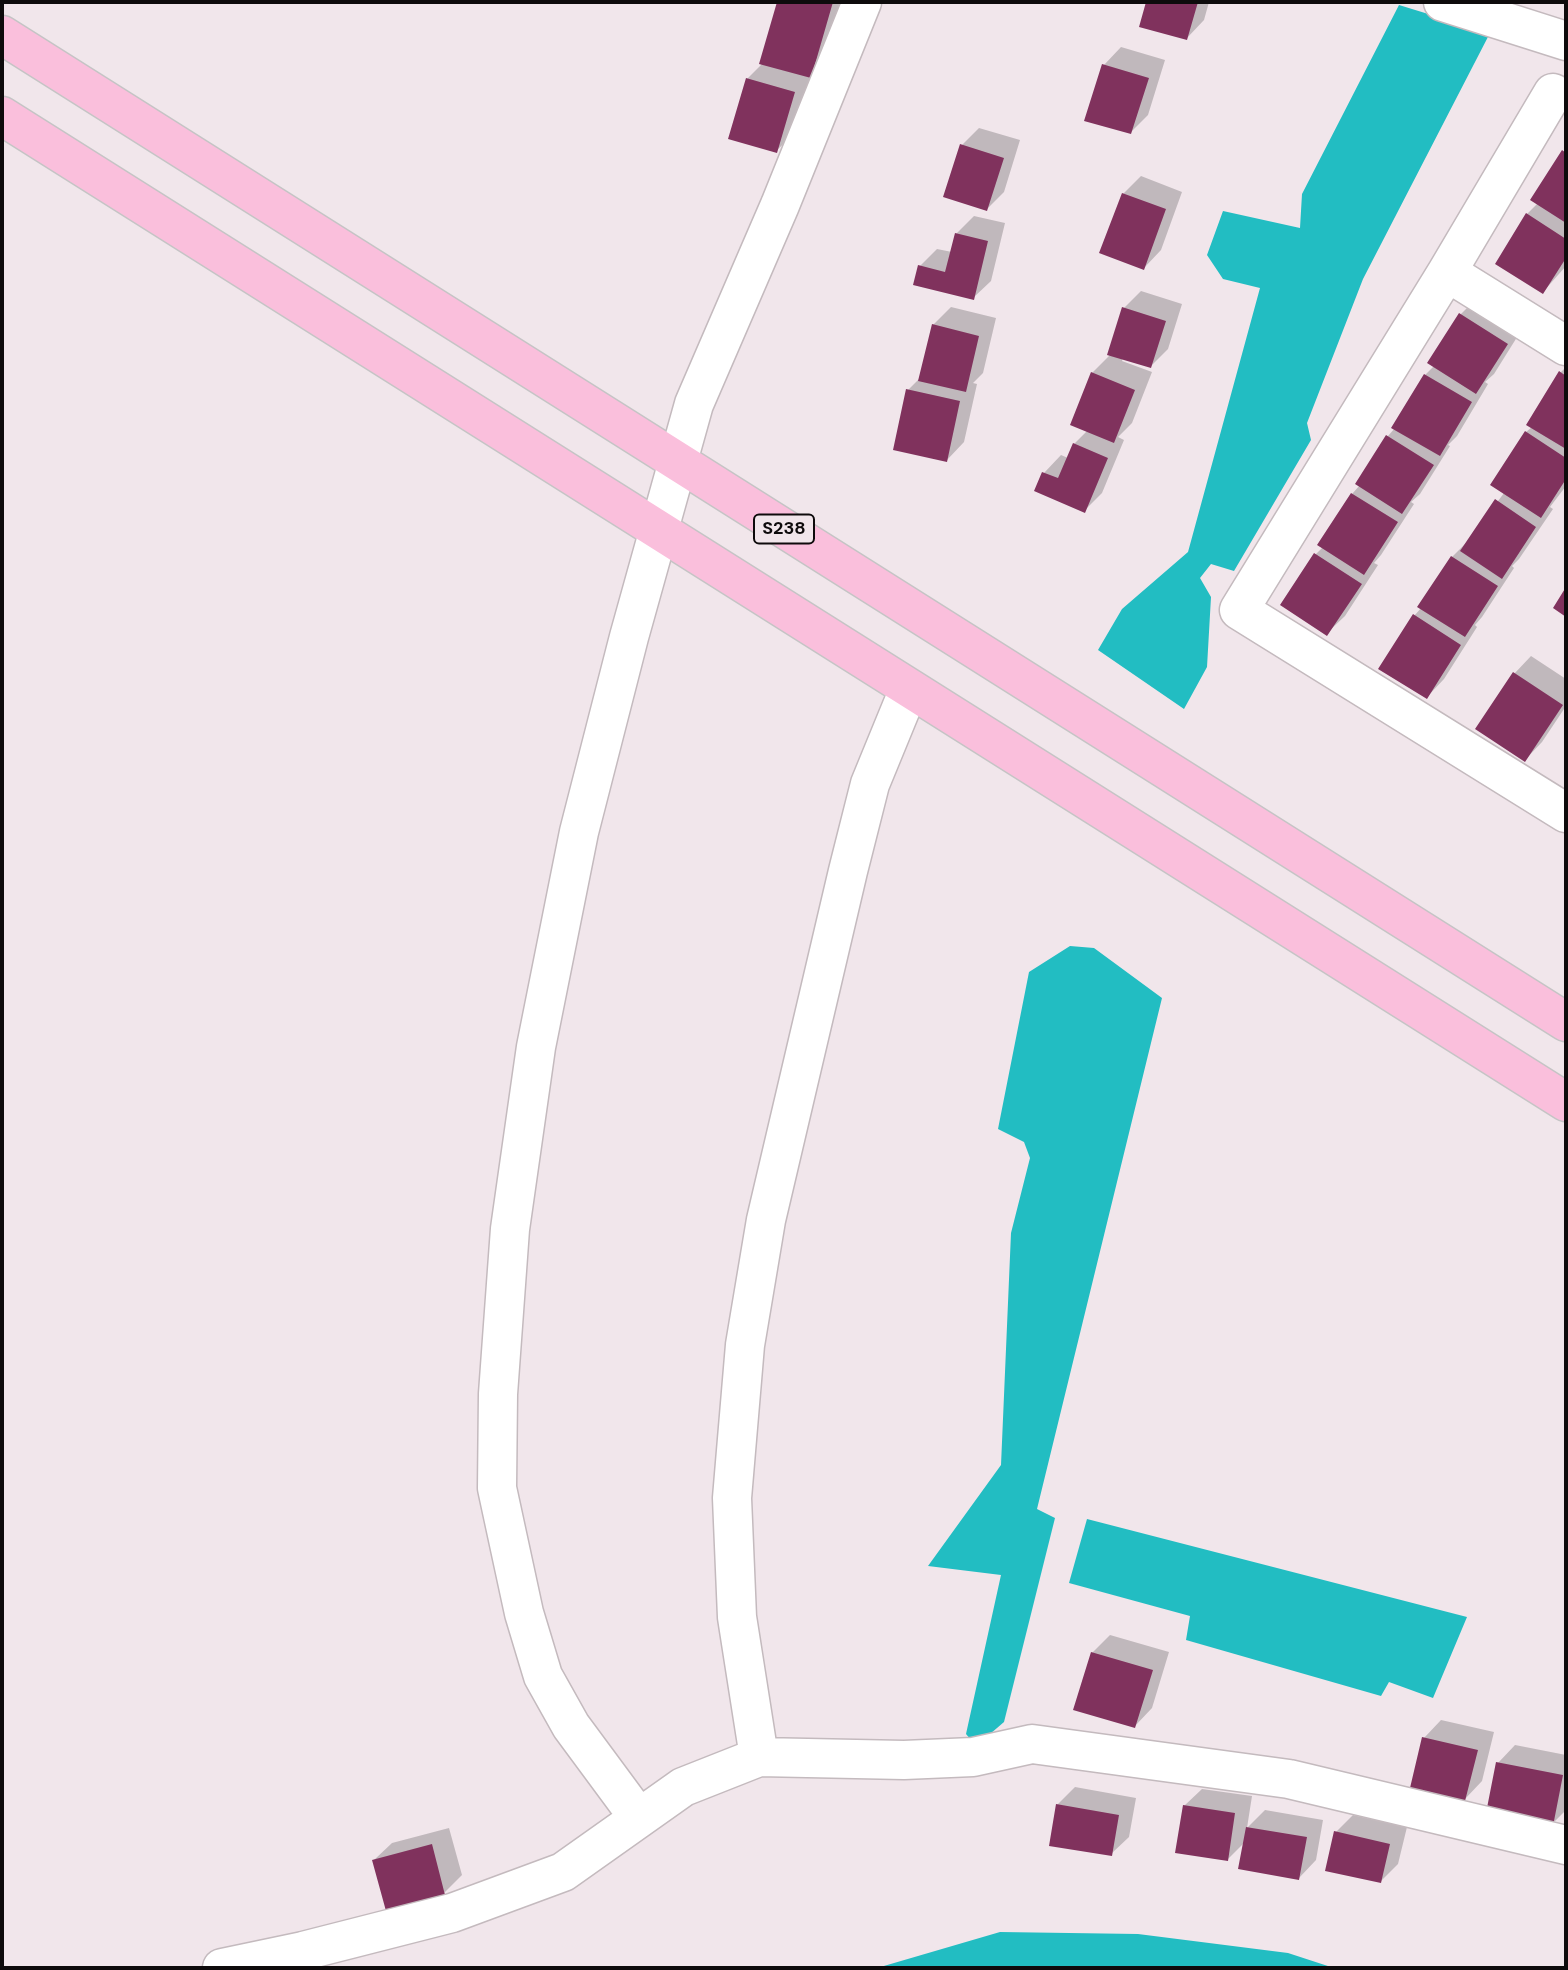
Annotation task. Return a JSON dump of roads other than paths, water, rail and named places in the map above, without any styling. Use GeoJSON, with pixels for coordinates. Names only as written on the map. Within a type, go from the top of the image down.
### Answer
{"type":"FeatureCollection","features":[{"type":"Feature","properties":{"kind":"main road","name":"S238"},"geometry":{"type":"LineString","coordinates":[[2,34],[678,461],[1563,1013]]}},
{"type":"Feature","properties":{"kind":"main road"},"geometry":{"type":"LineString","coordinates":[[2,116],[1566,1102]]}},
{"type":"Feature","properties":{"kind":"street"},"geometry":{"type":"LineString","coordinates":[[639,1818],[571,1727],[543,1676],[524,1613],[497,1488],[498,1394],[510,1230],[536,1047],[579,832],[629,636],[694,404],[780,205],[862,2]]}},
{"type":"Feature","properties":{"kind":"street"},"geometry":{"type":"LineString","coordinates":[[1443,2],[1523,12],[1566,41]]}},
{"type":"Feature","properties":{"kind":"street"},"geometry":{"type":"LineString","coordinates":[[1553,93],[1447,272],[1239,610],[1566,813]]}},
{"type":"Feature","properties":{"kind":"street"},"geometry":{"type":"LineString","coordinates":[[1447,272],[1566,346]]}},
{"type":"Feature","properties":{"kind":"street"},"geometry":{"type":"LineString","coordinates":[[759,1757],[737,1617],[732,1499],[744,1345],[766,1220],[848,871],[870,784],[909,689]]}},
{"type":"Feature","properties":{"kind":"street"},"geometry":{"type":"LineString","coordinates":[[222,1968],[303,1951],[452,1913],[563,1872],[682,1787],[759,1757],[973,1757],[1032,1744],[1289,1779],[1566,1845]]}},
{"type":"Feature","properties":{"kind":"water"},"geometry":{"type":"Polygon","coordinates":[[[1399,5],[1490,33],[1363,279],[1307,423],[1311,440],[1234,571],[1211,564],[1200,578],[1211,597],[1207,667],[1184,709],[1098,650],[1122,609],[1188,552],[1260,288],[1223,279],[1207,255],[1223,211],[1300,228],[1302,194],[1399,5]]]}},
{"type":"Feature","properties":{"kind":"water"},"geometry":{"type":"Polygon","coordinates":[[[1070,946],[1094,948],[1162,998],[1037,1509],[1055,1518],[1004,1722],[976,1746],[966,1734],[1001,1575],[928,1566],[1001,1465],[1011,1233],[1030,1158],[1024,1142],[998,1129],[1029,972],[1070,946]]]}},
{"type":"Feature","properties":{"kind":"water"},"geometry":{"type":"Polygon","coordinates":[[[1087,1519],[1467,1617],[1433,1698],[1389,1682],[1381,1696],[1186,1640],[1190,1616],[1069,1583],[1087,1519]]]}},
{"type":"Feature","properties":{"kind":"water"},"geometry":{"type":"Polygon","coordinates":[[[1000,1932],[1138,1934],[1288,1953],[1334,1968],[877,1968],[1000,1932]]]}}]}
